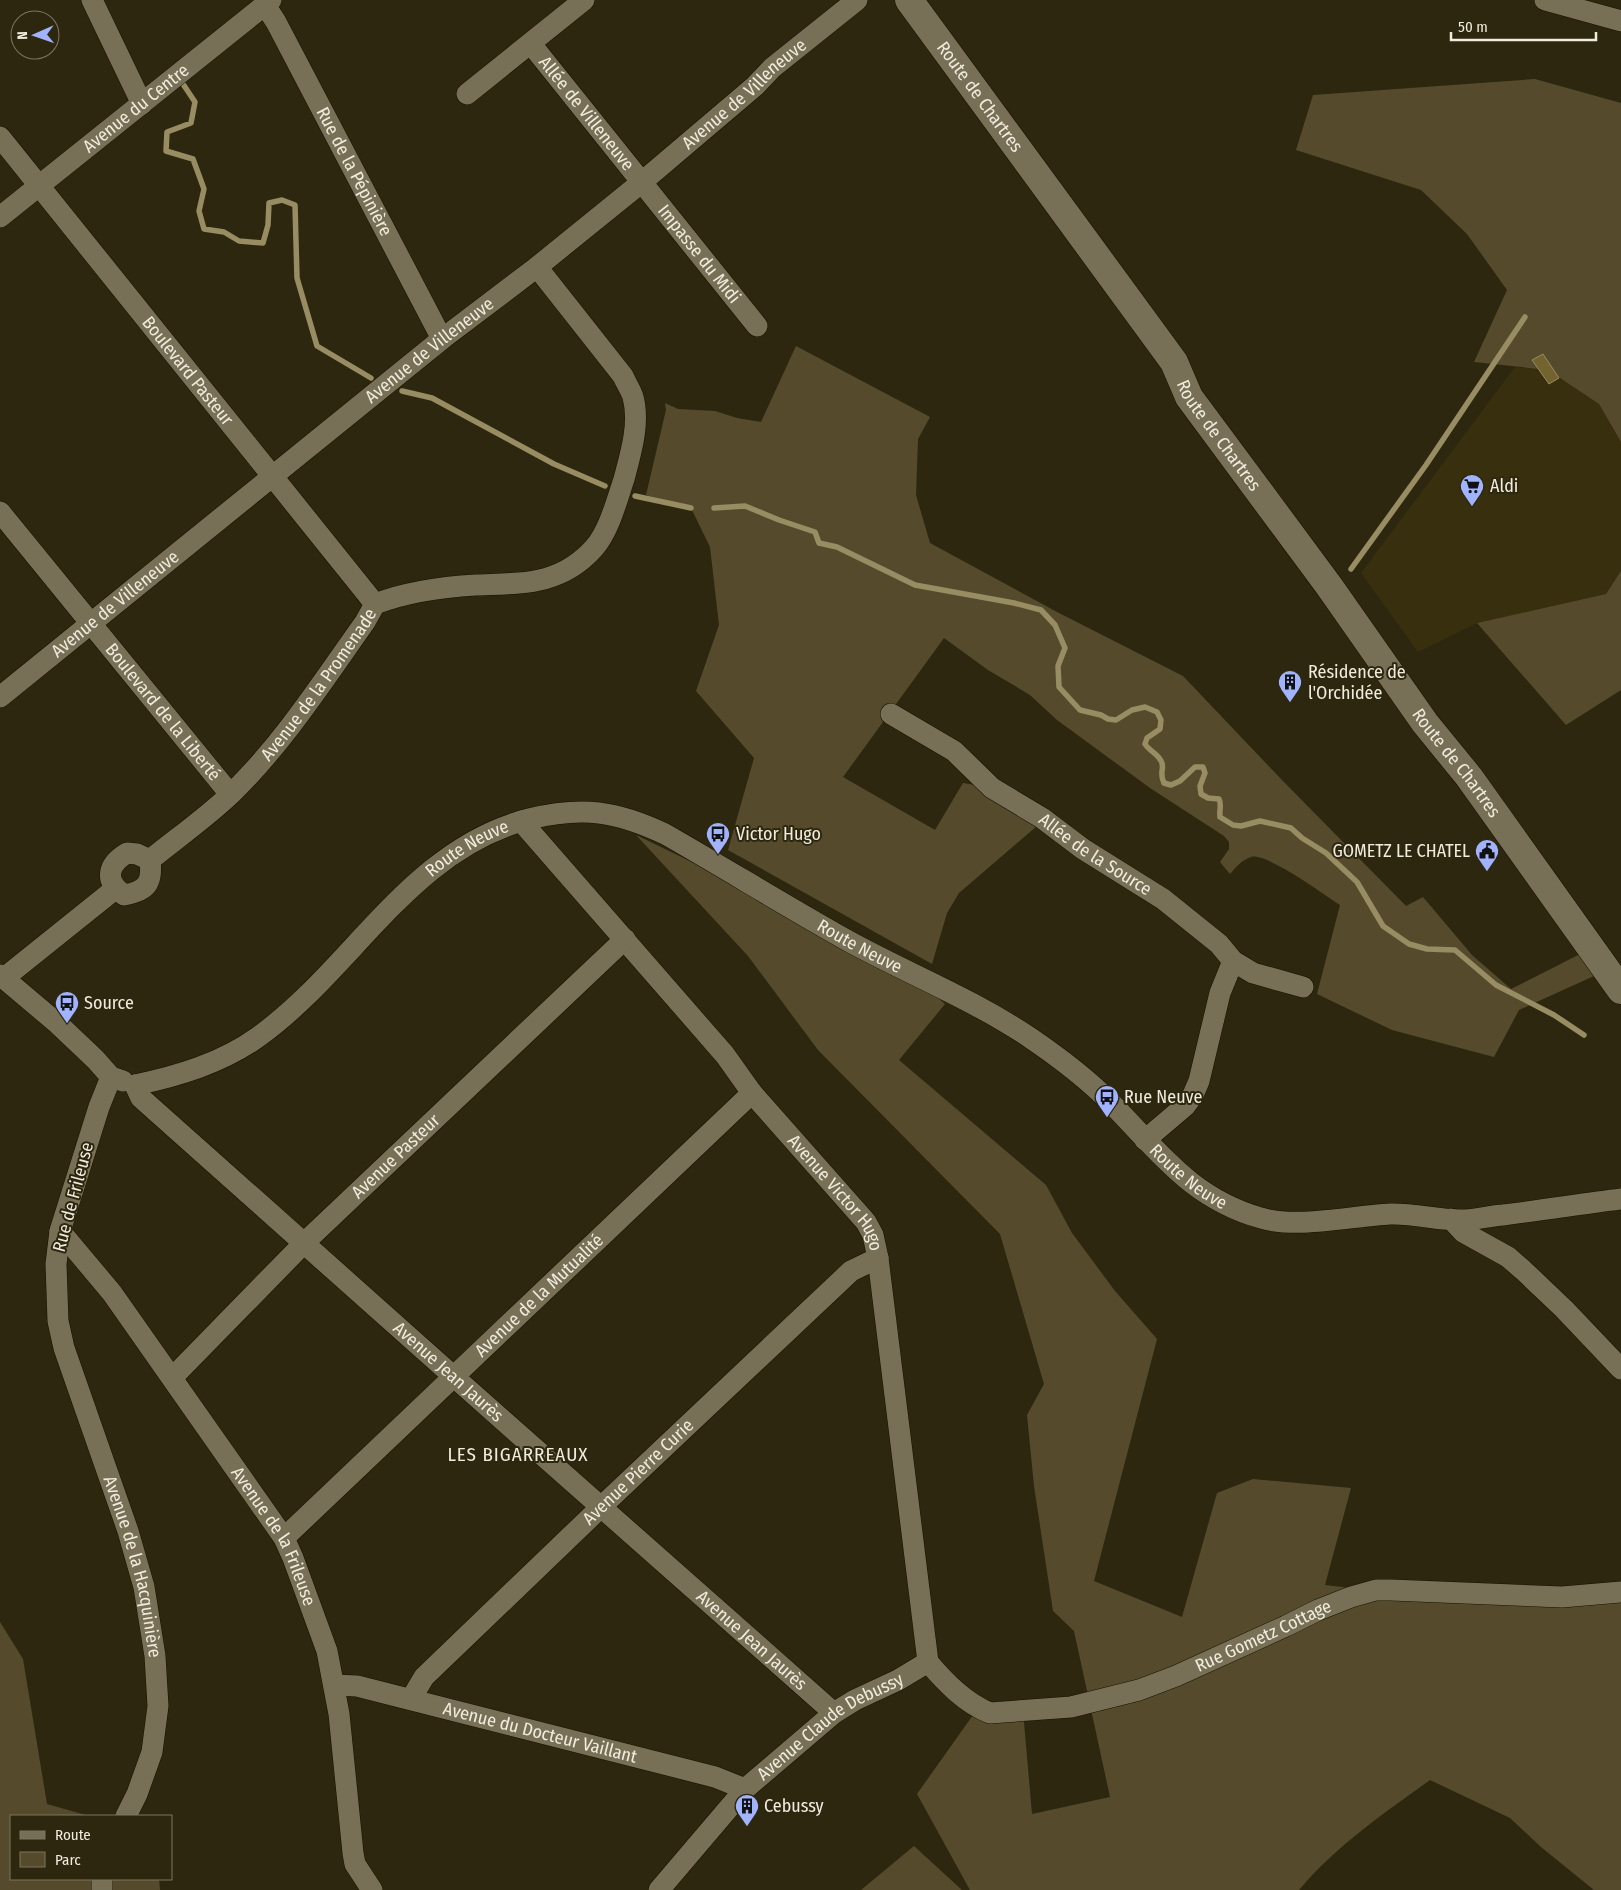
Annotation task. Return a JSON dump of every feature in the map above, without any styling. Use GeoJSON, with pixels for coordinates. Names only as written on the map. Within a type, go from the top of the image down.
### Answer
{"type":"FeatureCollection","features":[{"type":"Feature","properties":{"kind":"main road","name":"Route de Chartres"},"geometry":{"type":"LineString","coordinates":[[909,0],[1174,362],[1189,397],[1329,586],[1426,723],[1469,777],[1621,990]]}},
{"type":"Feature","properties":{"kind":"main road","name":"Route de Chartres"},"geometry":{"type":"LineString","coordinates":[[1174,362],[1187,371],[1342,574],[1399,661],[1456,739],[1482,766],[1563,886],[1621,965]]}},
{"type":"Feature","properties":{"kind":"street"},"geometry":{"type":"LineString","coordinates":[[92,0],[142,104]]}},
{"type":"Feature","properties":{"kind":"street","name":"Allée de Villeneuve"},"geometry":{"type":"LineString","coordinates":[[467,94],[584,0]]}},
{"type":"Feature","properties":{"kind":"street","name":"Avenue de Villeneuve"},"geometry":{"type":"LineString","coordinates":[[0,697],[442,339],[642,182],[755,86],[772,68],[857,0]]}},
{"type":"Feature","properties":{"kind":"street"},"geometry":{"type":"LineString","coordinates":[[1545,0],[1621,21]]}},
{"type":"Feature","properties":{"kind":"street","name":"Avenue du Centre"},"geometry":{"type":"LineString","coordinates":[[0,217],[268,2]]}},
{"type":"Feature","properties":{"kind":"street","name":"Rue de la Pépinière"},"geometry":{"type":"LineString","coordinates":[[268,2],[276,22],[442,339]]}},
{"type":"Feature","properties":{"kind":"street","name":"Allée de Villeneuve"},"geometry":{"type":"LineString","coordinates":[[531,44],[642,182]]}},
{"type":"Feature","properties":{"kind":"street","name":"Boulevard Pasteur"},"geometry":{"type":"LineString","coordinates":[[0,137],[375,604]]}},
{"type":"Feature","properties":{"kind":"street","name":"Impasse du Midi"},"geometry":{"type":"LineString","coordinates":[[642,182],[757,326]]}},
{"type":"Feature","properties":{"kind":"street","name":"Avenue de la Promenade"},"geometry":{"type":"LineString","coordinates":[[150,860],[230,794],[286,733],[365,622],[375,604],[395,596],[432,590],[474,585],[521,584],[549,579],[573,568],[595,547],[611,519],[620,490],[634,431],[636,411],[632,395],[623,376],[537,266]]}},
{"type":"Feature","properties":{"kind":"street","name":"Boulevard de la Liberté"},"geometry":{"type":"LineString","coordinates":[[0,512],[230,794]]}},
{"type":"Feature","properties":{"kind":"street","name":"Allée de la Source"},"geometry":{"type":"LineString","coordinates":[[890,714],[954,751],[992,788],[1042,818],[1083,849],[1170,905],[1219,944],[1234,960],[1253,973],[1303,987]]}},
{"type":"Feature","properties":{"kind":"street","name":"Route Neuve"},"geometry":{"type":"LineString","coordinates":[[135,1085],[194,1069],[226,1056],[257,1038],[312,990],[392,906],[437,865],[460,848],[482,836],[521,821],[568,811],[593,812],[617,815],[638,821],[665,834],[853,943],[968,1000],[1005,1022],[1062,1060],[1088,1081],[1178,1173],[1195,1187],[1228,1206],[1262,1219],[1305,1221],[1394,1214],[1425,1215],[1464,1220],[1621,1199]]}},
{"type":"Feature","properties":{"kind":"street","name":"Avenue Victor Hugo"},"geometry":{"type":"LineString","coordinates":[[521,821],[725,1055],[752,1093],[866,1222],[873,1235],[878,1258],[928,1662]]}},
{"type":"Feature","properties":{"kind":"street"},"geometry":{"type":"LineString","coordinates":[[127,853],[137,854],[150,860],[151,869],[148,884],[142,891],[124,895],[115,889],[110,882],[110,874],[119,858],[127,853]]}},
{"type":"Feature","properties":{"kind":"street"},"geometry":{"type":"LineString","coordinates":[[115,889],[2,977],[58,1024],[111,1077],[135,1085]]}},
{"type":"Feature","properties":{"kind":"street","name":"Avenue Pasteur"},"geometry":{"type":"LineString","coordinates":[[172,1378],[304,1244],[625,940]]}},
{"type":"Feature","properties":{"kind":"street"},"geometry":{"type":"LineString","coordinates":[[1145,1140],[1185,1106],[1193,1095],[1199,1081],[1220,993],[1234,960]]}},
{"type":"Feature","properties":{"kind":"street","name":"Rue de Frileuse"},"geometry":{"type":"LineString","coordinates":[[58,1321],[56,1264],[60,1231],[98,1107],[111,1077]]}},
{"type":"Feature","properties":{"kind":"street","name":"Avenue Jean Jaurès"},"geometry":{"type":"LineString","coordinates":[[135,1085],[142,1098],[304,1244],[834,1713]]}},
{"type":"Feature","properties":{"kind":"street","name":"Avenue de la Mutualité"},"geometry":{"type":"LineString","coordinates":[[284,1538],[752,1093]]}},
{"type":"Feature","properties":{"kind":"street"},"geometry":{"type":"LineString","coordinates":[[1451,1219],[1463,1232],[1508,1257],[1523,1270],[1564,1309],[1621,1369]]}},
{"type":"Feature","properties":{"kind":"street","name":"Avenue de la Frileuse"},"geometry":{"type":"LineString","coordinates":[[60,1231],[112,1293],[284,1538],[327,1651],[339,1714],[355,1864],[372,1890]]}},
{"type":"Feature","properties":{"kind":"street","name":"Avenue Pierre Curie"},"geometry":{"type":"LineString","coordinates":[[411,1700],[424,1677],[601,1507],[851,1271],[878,1258]]}},
{"type":"Feature","properties":{"kind":"street","name":"Avenue de la Hacquinière"},"geometry":{"type":"LineString","coordinates":[[58,1321],[64,1348],[130,1540],[144,1587],[156,1656],[158,1706],[152,1752],[137,1794],[126,1815]]}},
{"type":"Feature","properties":{"kind":"street","name":"Rue Gometz Cottage"},"geometry":{"type":"LineString","coordinates":[[928,1662],[966,1700],[990,1713],[1071,1707],[1139,1690],[1176,1676],[1318,1610],[1351,1597],[1376,1590],[1562,1597],[1616,1594],[1621,1592]]}},
{"type":"Feature","properties":{"kind":"street","name":"Avenue Claude Debussy"},"geometry":{"type":"LineString","coordinates":[[659,1890],[745,1790],[834,1713],[856,1700],[906,1676],[928,1662]]}},
{"type":"Feature","properties":{"kind":"street","name":"Avenue du Docteur Vaillant"},"geometry":{"type":"LineString","coordinates":[[334,1685],[357,1686],[715,1777],[745,1790]]}},
{"type":"Feature","properties":{"kind":"shaded area"},"geometry":{"type":"Polygon","coordinates":[[[1543,354],[1559,378],[1549,384],[1532,360],[1543,354]]]}},
{"type":"Feature","properties":{"kind":"shaded area"},"geometry":{"type":"Polygon","coordinates":[[[1515,367],[1548,370],[1599,404],[1621,442],[1621,571],[1606,594],[1477,623],[1418,652],[1361,573],[1515,367]]]}},
{"type":"Feature","properties":{"kind":"green space"},"geometry":{"type":"Polygon","coordinates":[[[1535,79],[1621,103],[1621,442],[1599,404],[1548,370],[1474,362],[1507,290],[1467,234],[1421,190],[1296,150],[1313,95],[1535,79]]]}},
{"type":"Feature","properties":{"kind":"green space"},"geometry":{"type":"Polygon","coordinates":[[[796,346],[930,417],[918,439],[916,495],[930,543],[1057,612],[1183,676],[1406,906],[1423,897],[1472,955],[1511,989],[1590,949],[1605,971],[1519,1010],[1494,1057],[1392,1030],[1317,994],[1340,905],[1282,867],[1259,857],[1251,857],[1245,860],[1230,874],[1220,862],[1229,849],[1229,842],[1224,836],[1150,788],[1057,720],[1030,695],[988,670],[944,638],[843,777],[935,830],[963,783],[992,788],[1037,826],[959,893],[947,913],[932,964],[728,850],[754,758],[696,691],[719,625],[710,547],[691,508],[646,495],[666,410],[665,403],[678,409],[715,411],[737,418],[761,422],[796,346]]]}},
{"type":"Feature","properties":{"kind":"green space"},"geometry":{"type":"Polygon","coordinates":[[[1621,571],[1621,690],[1566,725],[1477,623],[1606,594],[1621,571]]]}},
{"type":"Feature","properties":{"kind":"green space"},"geometry":{"type":"Polygon","coordinates":[[[636,835],[752,891],[922,984],[945,1004],[899,1060],[1046,1185],[1072,1233],[1115,1291],[1157,1339],[1094,1581],[1182,1617],[1217,1493],[1253,1479],[1351,1488],[1325,1585],[1462,1601],[1621,1597],[1621,1890],[1594,1890],[1541,1847],[1510,1818],[1430,1780],[1345,1845],[1313,1874],[1299,1890],[970,1890],[917,1794],[978,1708],[1023,1711],[1032,1814],[1110,1797],[1074,1631],[1053,1611],[1034,1486],[1027,1415],[1044,1384],[1000,1234],[818,1050],[748,956],[636,835]]]}},
{"type":"Feature","properties":{"kind":"green space"},"geometry":{"type":"Polygon","coordinates":[[[0,1622],[23,1659],[47,1804],[86,1815],[10,1815],[10,1880],[159,1880],[160,1890],[0,1890],[0,1622]]]}},
{"type":"Feature","properties":{"kind":"green space"},"geometry":{"type":"Polygon","coordinates":[[[914,1846],[962,1890],[861,1890],[914,1846]]]}},
{"type":"Feature","properties":{"kind":"waterway"},"geometry":{"type":"LineString","coordinates":[[183,84],[195,102],[191,123],[167,132],[166,151],[193,159],[204,189],[199,211],[204,229],[224,232],[239,241],[263,243],[268,225],[269,203],[282,200],[295,205],[297,278],[317,346],[371,378]]}},
{"type":"Feature","properties":{"kind":"waterway"},"geometry":{"type":"LineString","coordinates":[[1351,569],[1426,465],[1525,317]]}},
{"type":"Feature","properties":{"kind":"waterway"},"geometry":{"type":"LineString","coordinates":[[402,391],[432,398],[554,464],[605,486]]}},
{"type":"Feature","properties":{"kind":"waterway"},"geometry":{"type":"LineString","coordinates":[[635,496],[691,508]]}},
{"type":"Feature","properties":{"kind":"waterway"},"geometry":{"type":"LineString","coordinates":[[714,508],[745,506],[815,532],[819,543],[837,547],[915,585],[1014,603],[1041,610],[1055,625],[1065,648],[1058,666],[1059,687],[1080,710],[1116,720],[1132,710],[1145,707],[1157,712],[1161,720],[1160,729],[1147,738],[1145,744],[1161,760],[1164,783],[1171,785],[1180,781],[1195,767],[1203,767],[1205,773],[1200,786],[1201,794],[1208,798],[1219,799],[1220,817],[1233,825],[1241,826],[1260,821],[1291,828],[1302,838],[1326,853],[1357,882],[1383,926],[1409,944],[1427,949],[1455,950],[1496,985],[1554,1015],[1584,1035]]}},
{"type":"Feature","properties":{"kind":"place","name":"Aldi"},"geometry":{"type":"Point","coordinates":[1472,507]}},
{"type":"Feature","properties":{"kind":"place","name":"Résidence de l'Orchidée"},"geometry":{"type":"Point","coordinates":[1290,703]}},
{"type":"Feature","properties":{"kind":"place","name":"Victor Hugo"},"geometry":{"type":"Point","coordinates":[718,855]}},
{"type":"Feature","properties":{"kind":"place","name":"GOMETZ LE CHATEL"},"geometry":{"type":"Point","coordinates":[1487,872]}},
{"type":"Feature","properties":{"kind":"place","name":"Source"},"geometry":{"type":"Point","coordinates":[67,1024]}},
{"type":"Feature","properties":{"kind":"place","name":"Rue Neuve"},"geometry":{"type":"Point","coordinates":[1107,1118]}},
{"type":"Feature","properties":{"kind":"place","name":"Cebussy"},"geometry":{"type":"Point","coordinates":[747,1827]}},
{"type":"Feature","properties":{"kind":"district","name":"LES BIGARREAUX"},"geometry":{"type":"Point","coordinates":[518,1454]}}]}
